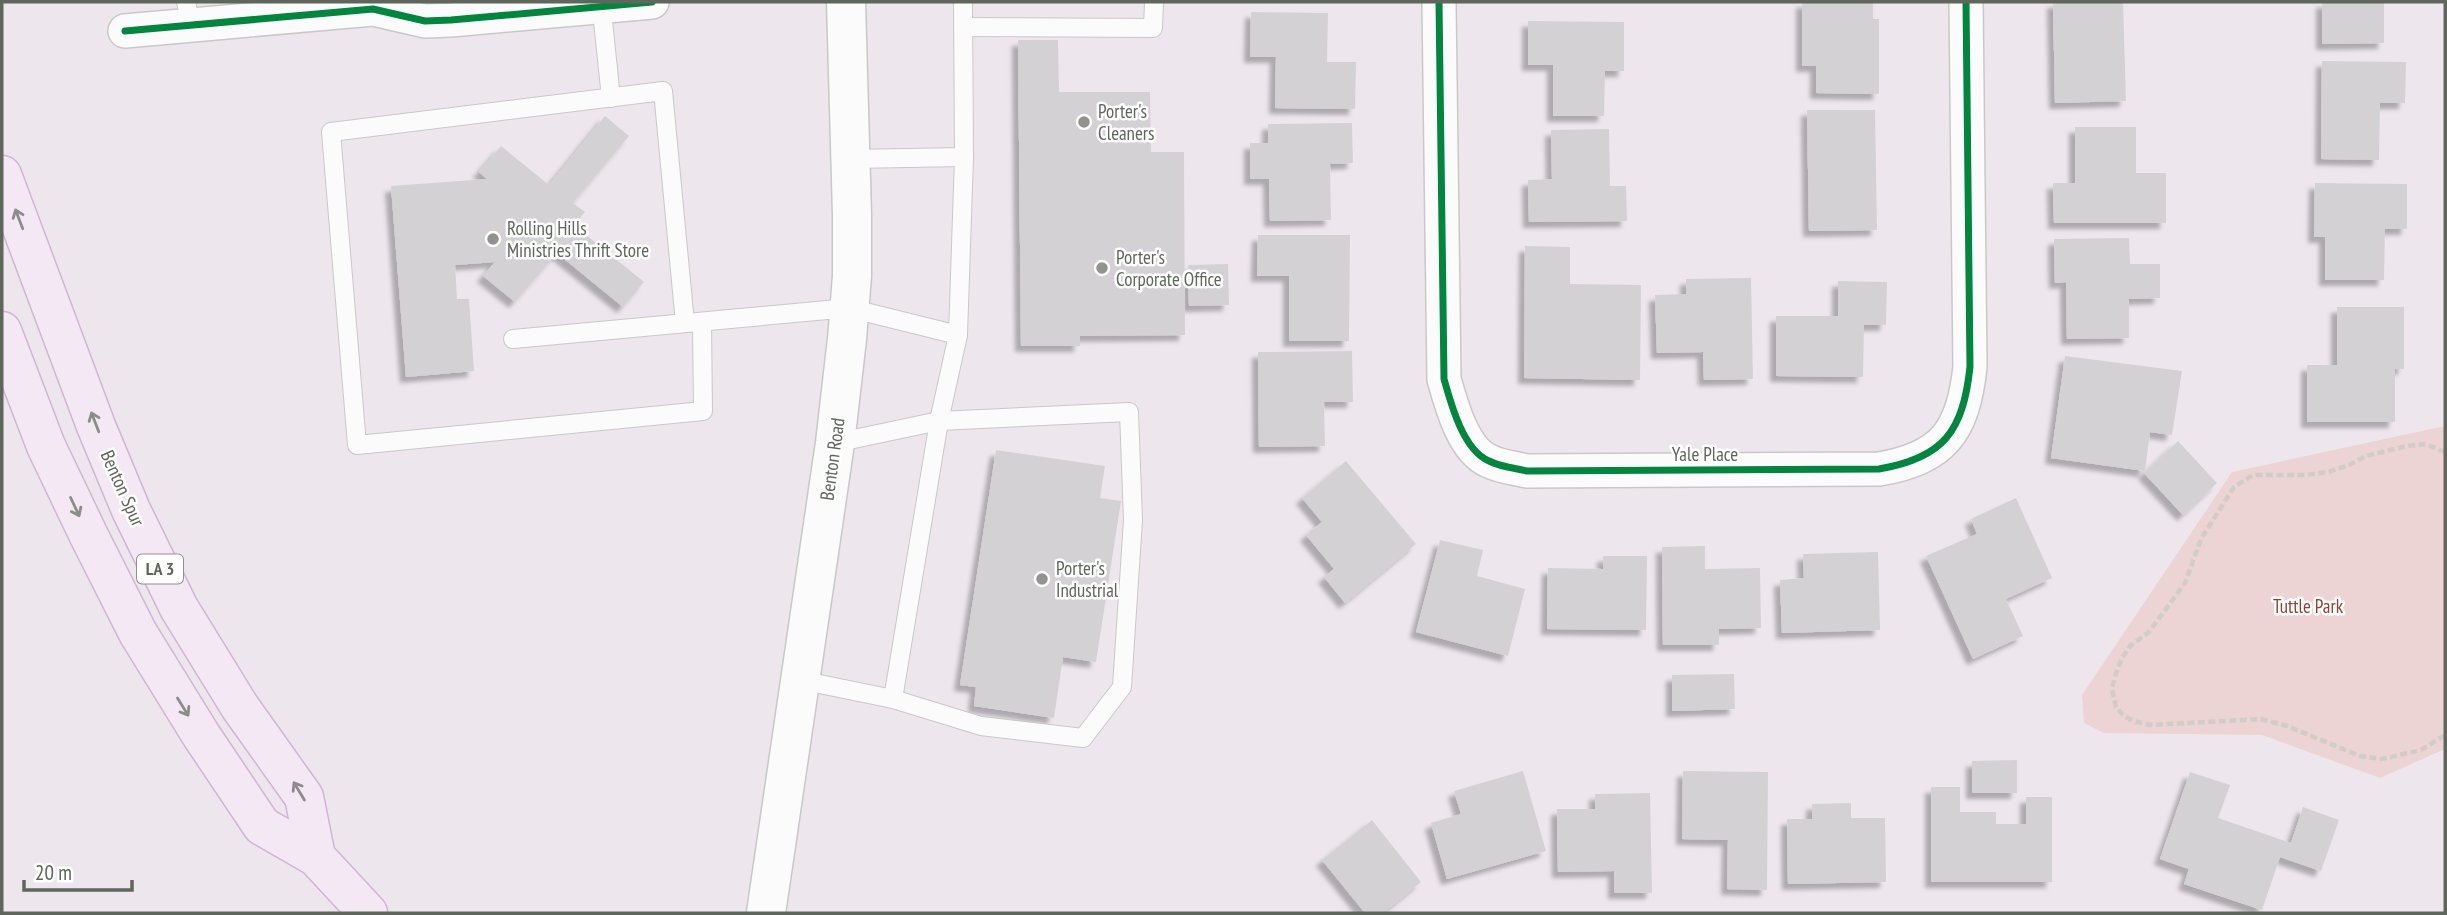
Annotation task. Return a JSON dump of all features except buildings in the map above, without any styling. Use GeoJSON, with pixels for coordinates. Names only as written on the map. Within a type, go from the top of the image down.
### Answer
{"type":"FeatureCollection","features":[{"type":"Feature","properties":{"kind":"main road","name":"Benton Road"},"geometry":{"type":"LineString","coordinates":[[766,913],[835,443],[852,275],[846,2]]}},
{"type":"Feature","properties":{"kind":"main road","name":"Benton Spur"},"geometry":{"type":"LineString","coordinates":[[2,175],[96,426],[131,510],[179,608],[240,707],[304,797],[316,857]]}},
{"type":"Feature","properties":{"kind":"main road","name":"LA 3"},"geometry":{"type":"LineString","coordinates":[[2,331],[46,446],[138,633],[201,735],[262,826],[316,857],[368,913]]}},
{"type":"Feature","properties":{"kind":"street"},"geometry":{"type":"LineString","coordinates":[[125,31],[188,13],[380,5],[425,20],[652,2]]}},
{"type":"Feature","properties":{"kind":"street","name":"Yale Place"},"geometry":{"type":"LineString","coordinates":[[1439,2],[1444,379],[1451,407],[1474,449],[1486,460],[1527,471],[1879,469],[1908,464],[1928,454],[1945,440],[1964,407],[1970,366],[1966,2]]}},
{"type":"Feature","properties":{"kind":"lane"},"geometry":{"type":"LineString","coordinates":[[893,699],[939,421],[958,335],[964,157],[963,2]]}},
{"type":"Feature","properties":{"kind":"lane"},"geometry":{"type":"LineString","coordinates":[[963,27],[1153,28],[1154,2]]}},
{"type":"Feature","properties":{"kind":"lane"},"geometry":{"type":"LineString","coordinates":[[601,4],[611,98]]}},
{"type":"Feature","properties":{"kind":"lane"},"geometry":{"type":"LineString","coordinates":[[663,91],[703,411],[357,445],[331,132],[611,98],[663,91]]}},
{"type":"Feature","properties":{"kind":"lane"},"geometry":{"type":"LineString","coordinates":[[851,159],[964,157]]}},
{"type":"Feature","properties":{"kind":"lane"},"geometry":{"type":"LineString","coordinates":[[513,339],[849,309],[958,335]]}},
{"type":"Feature","properties":{"kind":"lane"},"geometry":{"type":"LineString","coordinates":[[800,680],[893,699],[981,726],[1083,738],[1122,687],[1133,520],[1129,412],[939,421],[835,443]]}},
{"type":"Feature","properties":{"kind":"path"},"geometry":{"type":"LineString","coordinates":[[2445,452],[2426,444],[2407,446],[2366,456],[2328,472],[2253,475],[2234,487],[2201,539],[2185,583],[2149,632],[2130,646],[2122,658],[2112,689],[2116,706],[2133,722],[2150,725],[2261,719],[2371,758],[2382,759],[2421,750],[2445,735]]}},
{"type":"Feature","properties":{"kind":"green space","name":"Tuttle Park"},"geometry":{"type":"Polygon","coordinates":[[[2445,426],[2445,749],[2380,778],[2262,735],[2104,733],[2084,723],[2082,695],[2232,472],[2445,426]]]}},
{"type":"Feature","properties":{"kind":"cycle path"},"geometry":{"type":"LineString","coordinates":[[125,31],[373,9],[425,21],[652,2]]}},
{"type":"Feature","properties":{"kind":"cycle path"},"geometry":{"type":"LineString","coordinates":[[1439,2],[1444,379],[1459,425],[1472,447],[1494,463],[1527,471],[1879,469],[1920,457],[1935,449],[1946,438],[1962,408],[1970,367],[1966,2]]}},
{"type":"Feature","properties":{"kind":"place","name":"Porter's Cleaners"},"geometry":{"type":"Point","coordinates":[1084,122]}},
{"type":"Feature","properties":{"kind":"place","name":"Rolling Hills Ministries Thrift Store"},"geometry":{"type":"Point","coordinates":[493,239]}},
{"type":"Feature","properties":{"kind":"place","name":"Porter's Corporate Office"},"geometry":{"type":"Point","coordinates":[1102,268]}},
{"type":"Feature","properties":{"kind":"place","name":"Porter's Industrial"},"geometry":{"type":"Point","coordinates":[1042,579]}}]}
